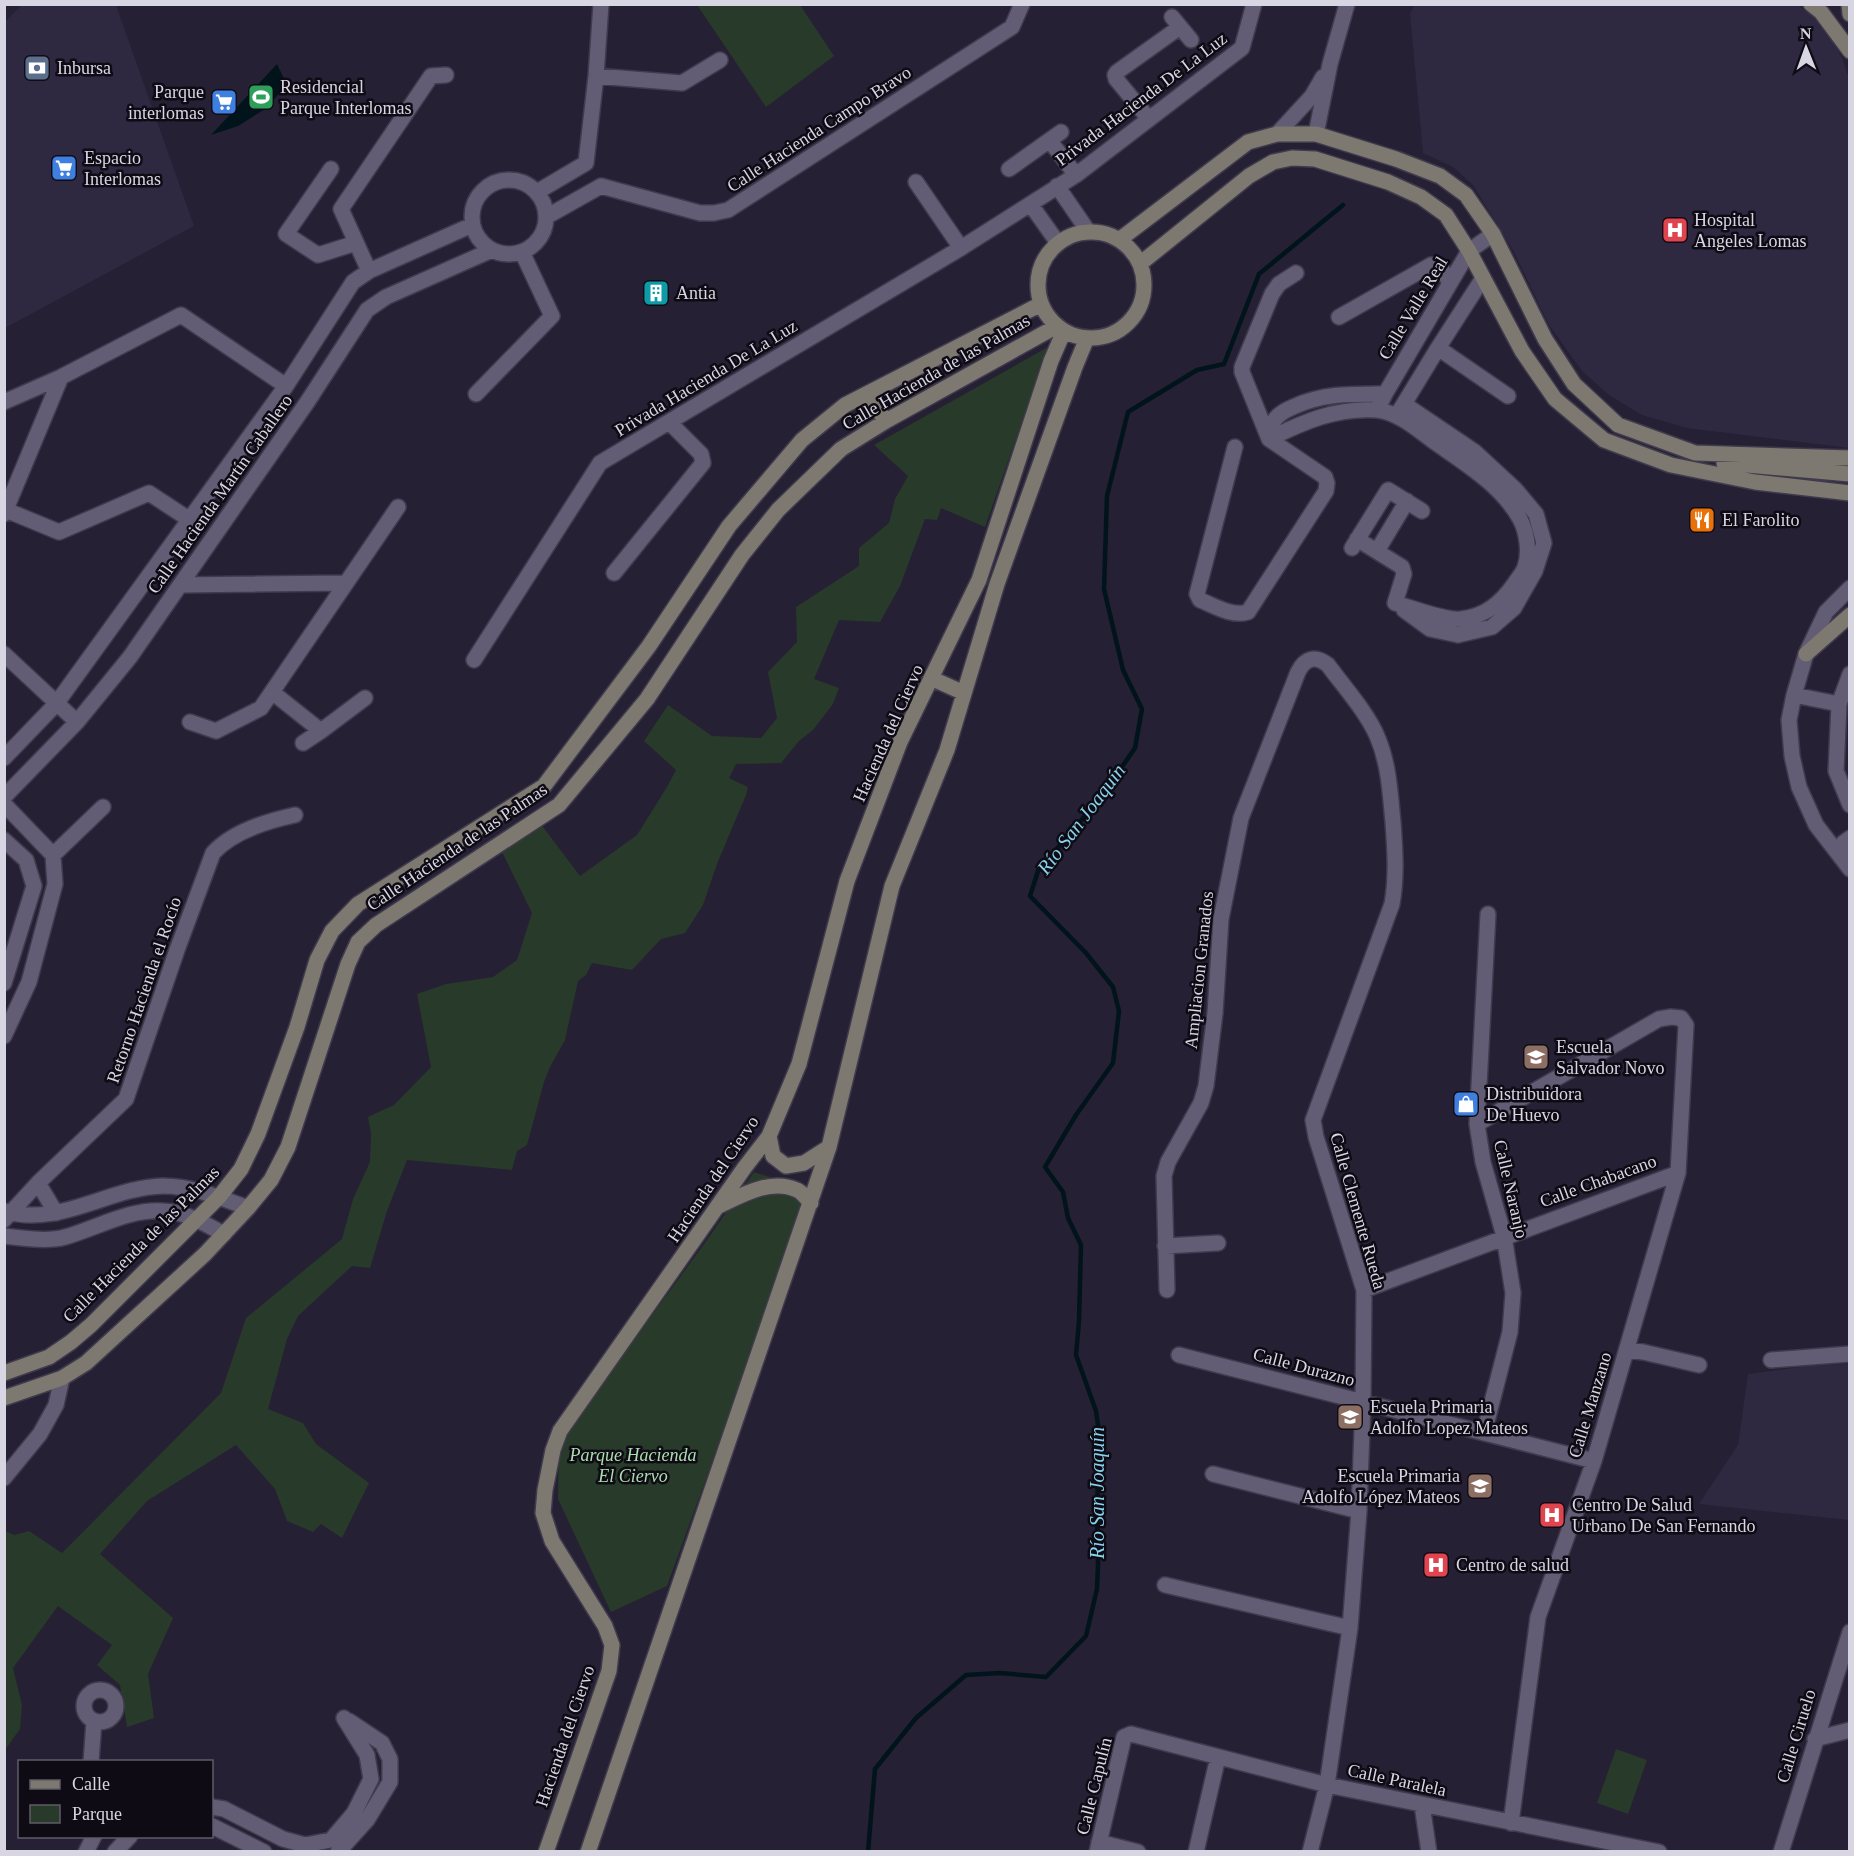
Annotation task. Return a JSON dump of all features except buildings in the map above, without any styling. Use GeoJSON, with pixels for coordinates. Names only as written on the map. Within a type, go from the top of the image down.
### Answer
{"type":"FeatureCollection","features":[{"type":"Feature","properties":{"kind":"main road"},"geometry":{"type":"LineString","coordinates":[[1811,4],[1821,12],[1850,51]]}},
{"type":"Feature","properties":{"kind":"main road"},"geometry":{"type":"LineString","coordinates":[[1849,4],[1850,14]]}},
{"type":"Feature","properties":{"kind":"main road"},"geometry":{"type":"LineString","coordinates":[[1119,240],[1248,142],[1277,134],[1316,134],[1396,159],[1440,176],[1466,195],[1493,234],[1545,339],[1575,384],[1618,425],[1728,464],[1850,474]]}},
{"type":"Feature","properties":{"kind":"main road"},"geometry":{"type":"LineString","coordinates":[[1141,263],[1250,176],[1273,162],[1292,158],[1315,159],[1388,182],[1421,197],[1446,214],[1469,251],[1522,351],[1555,399],[1604,441],[1681,467],[1755,482],[1847,489]]}},
{"type":"Feature","properties":{"kind":"main road"},"geometry":{"type":"LineString","coordinates":[[1088,231],[1104,233],[1119,240],[1141,263],[1144,286],[1142,302],[1134,316],[1122,328],[1107,336],[1077,337],[1060,329],[1047,316],[1037,288],[1039,271],[1046,255],[1058,243],[1072,235],[1088,231]]}},
{"type":"Feature","properties":{"kind":"main road","name":"Calle Hacienda de las Palmas"},"geometry":{"type":"LineString","coordinates":[[4,1373],[50,1357],[71,1342],[91,1325],[219,1197],[241,1169],[258,1134],[297,1027],[317,960],[332,931],[358,904],[544,786],[649,646],[729,526],[802,440],[845,405],[1041,304]]}},
{"type":"Feature","properties":{"kind":"main road","name":"Calle Hacienda de las Palmas"},"geometry":{"type":"LineString","coordinates":[[4,1398],[62,1378],[86,1363],[205,1254],[248,1208],[271,1180],[288,1147],[348,964],[358,942],[376,925],[559,805],[647,699],[742,555],[778,510],[841,449],[886,421],[1060,329]]}},
{"type":"Feature","properties":{"kind":"main road","name":"Hacienda del Ciervo"},"geometry":{"type":"LineString","coordinates":[[547,1851],[609,1671],[612,1645],[605,1626],[552,1541],[543,1513],[553,1450],[560,1431],[769,1136],[799,1064],[847,881],[900,742],[933,679],[979,580],[1060,329]]}},
{"type":"Feature","properties":{"kind":"main road"},"geometry":{"type":"LineString","coordinates":[[588,1851],[829,1147],[892,886],[947,750],[997,584],[1087,338]]}},
{"type":"Feature","properties":{"kind":"main road"},"geometry":{"type":"LineString","coordinates":[[866,394],[886,421]]}},
{"type":"Feature","properties":{"kind":"main road"},"geometry":{"type":"LineString","coordinates":[[1695,453],[1850,458]]}},
{"type":"Feature","properties":{"kind":"main road"},"geometry":{"type":"LineString","coordinates":[[1806,654],[1844,620]]}},
{"type":"Feature","properties":{"kind":"main road"},"geometry":{"type":"LineString","coordinates":[[933,679],[964,693]]}},
{"type":"Feature","properties":{"kind":"main road"},"geometry":{"type":"LineString","coordinates":[[769,1136],[773,1156],[786,1166],[804,1163],[829,1147]]}},
{"type":"Feature","properties":{"kind":"main road"},"geometry":{"type":"LineString","coordinates":[[719,1206],[754,1190],[773,1186],[797,1190],[811,1203]]}},
{"type":"Feature","properties":{"kind":"street"},"geometry":{"type":"LineString","coordinates":[[537,192],[586,163],[601,4]]}},
{"type":"Feature","properties":{"kind":"street","name":"Calle Hacienda Campo Bravo"},"geometry":{"type":"LineString","coordinates":[[546,217],[601,186],[700,213],[728,210],[1012,27],[1022,4]]}},
{"type":"Feature","properties":{"kind":"street","name":"Privada Hacienda De La Luz"},"geometry":{"type":"LineString","coordinates":[[474,660],[600,464],[961,248],[1076,175],[1242,48],[1254,4]]}},
{"type":"Feature","properties":{"kind":"street"},"geometry":{"type":"LineString","coordinates":[[1316,134],[1330,64],[1347,4]]}},
{"type":"Feature","properties":{"kind":"street"},"geometry":{"type":"LineString","coordinates":[[1149,118],[1115,75],[1176,22],[1191,40]]}},
{"type":"Feature","properties":{"kind":"street"},"geometry":{"type":"LineString","coordinates":[[596,76],[682,83],[720,60]]}},
{"type":"Feature","properties":{"kind":"street"},"geometry":{"type":"LineString","coordinates":[[1277,134],[1312,96],[1330,64]]}},
{"type":"Feature","properties":{"kind":"street"},"geometry":{"type":"LineString","coordinates":[[369,270],[341,208],[431,75],[446,75]]}},
{"type":"Feature","properties":{"kind":"street"},"geometry":{"type":"LineString","coordinates":[[1009,170],[1055,136],[1076,175]]}},
{"type":"Feature","properties":{"kind":"street"},"geometry":{"type":"LineString","coordinates":[[331,169],[286,234],[318,255],[356,243]]}},
{"type":"Feature","properties":{"kind":"street"},"geometry":{"type":"LineString","coordinates":[[501,180],[520,182],[537,192],[546,217],[543,231],[535,244],[522,252],[507,254],[492,250],[479,240],[472,225],[473,205],[484,189],[501,180]]}},
{"type":"Feature","properties":{"kind":"street"},"geometry":{"type":"LineString","coordinates":[[916,182],[961,248]]}},
{"type":"Feature","properties":{"kind":"street","name":"Privada Hacienda De La Luz"},"geometry":{"type":"LineString","coordinates":[[1057,186],[1088,231]]}},
{"type":"Feature","properties":{"kind":"street"},"geometry":{"type":"LineString","coordinates":[[1031,205],[1058,243]]}},
{"type":"Feature","properties":{"kind":"street","name":"Calle Hacienda Martín Caballero"},"geometry":{"type":"LineString","coordinates":[[6,756],[56,704],[286,386],[352,282],[369,270],[472,225]]}},
{"type":"Feature","properties":{"kind":"street","name":"Calle Valle Real"},"geometry":{"type":"LineString","coordinates":[[1377,410],[1469,251],[1493,234]]}},
{"type":"Feature","properties":{"kind":"street","name":"Calle Hacienda Martín Caballero"},"geometry":{"type":"LineString","coordinates":[[4,797],[77,722],[130,657],[308,401],[367,310],[386,297],[492,250]]}},
{"type":"Feature","properties":{"kind":"street"},"geometry":{"type":"LineString","coordinates":[[476,394],[552,316],[522,252]]}},
{"type":"Feature","properties":{"kind":"street"},"geometry":{"type":"LineString","coordinates":[[1339,317],[1431,265],[1439,267],[1450,283]]}},
{"type":"Feature","properties":{"kind":"street"},"geometry":{"type":"LineString","coordinates":[[1235,447],[1197,594],[1200,600],[1234,614],[1241,614],[1248,612],[1326,491],[1325,477],[1269,439],[1242,377],[1242,367],[1272,294],[1280,284],[1296,273]]}},
{"type":"Feature","properties":{"kind":"street"},"geometry":{"type":"LineString","coordinates":[[1401,410],[1483,278]]}},
{"type":"Feature","properties":{"kind":"street"},"geometry":{"type":"LineString","coordinates":[[4,402],[61,378],[181,315],[286,386]]}},
{"type":"Feature","properties":{"kind":"street"},"geometry":{"type":"LineString","coordinates":[[1438,348],[1508,396]]}},
{"type":"Feature","properties":{"kind":"street"},"geometry":{"type":"LineString","coordinates":[[61,378],[5,512],[59,532],[149,493],[190,520]]}},
{"type":"Feature","properties":{"kind":"street"},"geometry":{"type":"LineString","coordinates":[[1269,439],[1274,420],[1286,410],[1305,402],[1324,396],[1385,393]]}},
{"type":"Feature","properties":{"kind":"street"},"geometry":{"type":"LineString","coordinates":[[1269,439],[1310,419],[1346,412],[1401,410],[1505,497],[1521,520],[1528,544],[1525,567],[1504,599],[1479,615],[1458,620],[1395,603],[1404,570],[1377,551],[1355,543],[1386,492],[1391,490],[1422,511]]}},
{"type":"Feature","properties":{"kind":"street"},"geometry":{"type":"LineString","coordinates":[[614,573],[703,463],[701,454],[669,422]]}},
{"type":"Feature","properties":{"kind":"street"},"geometry":{"type":"LineString","coordinates":[[1377,551],[1407,501]]}},
{"type":"Feature","properties":{"kind":"street"},"geometry":{"type":"LineString","coordinates":[[190,722],[216,731],[261,708],[398,507]]}},
{"type":"Feature","properties":{"kind":"street"},"geometry":{"type":"LineString","coordinates":[[181,585],[346,583]]}},
{"type":"Feature","properties":{"kind":"street"},"geometry":{"type":"LineString","coordinates":[[1850,588],[1826,612],[1806,654],[1789,720],[1792,756],[1800,787],[1816,825],[1850,869]]}},
{"type":"Feature","properties":{"kind":"street"},"geometry":{"type":"LineString","coordinates":[[4,654],[77,722]]}},
{"type":"Feature","properties":{"kind":"street","name":"Calle Clemente Rueda"},"geometry":{"type":"LineString","coordinates":[[1308,660],[1314,658],[1328,664],[1377,735],[1389,772],[1396,859],[1396,883],[1392,904],[1313,1120],[1316,1137],[1364,1290],[1359,1511],[1350,1628],[1327,1785],[1310,1851]]}},
{"type":"Feature","properties":{"kind":"street","name":"Ampliacion Granados"},"geometry":{"type":"LineString","coordinates":[[1167,1290],[1164,1176],[1168,1162],[1201,1103],[1206,1086],[1215,1013],[1221,919],[1241,818],[1298,672],[1302,664],[1308,660]]}},
{"type":"Feature","properties":{"kind":"street"},"geometry":{"type":"LineString","coordinates":[[1850,674],[1839,704],[1844,742],[1836,771],[1850,805]]}},
{"type":"Feature","properties":{"kind":"street"},"geometry":{"type":"LineString","coordinates":[[272,692],[321,731]]}},
{"type":"Feature","properties":{"kind":"street"},"geometry":{"type":"LineString","coordinates":[[1794,696],[1839,704]]}},
{"type":"Feature","properties":{"kind":"street"},"geometry":{"type":"LineString","coordinates":[[303,742],[365,698]]}},
{"type":"Feature","properties":{"kind":"street"},"geometry":{"type":"LineString","coordinates":[[4,804],[53,855],[55,884],[29,982],[4,1036]]}},
{"type":"Feature","properties":{"kind":"street"},"geometry":{"type":"LineString","coordinates":[[53,855],[104,807]]}},
{"type":"Feature","properties":{"kind":"street","name":"Retorno Hacienda el Rocío"},"geometry":{"type":"LineString","coordinates":[[6,1215],[126,1099],[213,853],[225,842],[243,832],[295,815]]}},
{"type":"Feature","properties":{"kind":"street"},"geometry":{"type":"LineString","coordinates":[[1840,856],[1844,843],[1850,838]]}},
{"type":"Feature","properties":{"kind":"street"},"geometry":{"type":"LineString","coordinates":[[4,840],[26,860],[34,886],[4,983]]}},
{"type":"Feature","properties":{"kind":"street","name":"Calle Naranjo"},"geometry":{"type":"LineString","coordinates":[[1484,1433],[1510,1332],[1513,1293],[1504,1236],[1483,1162],[1477,1124],[1488,914]]}},
{"type":"Feature","properties":{"kind":"street","name":"Calle Manzano"},"geometry":{"type":"LineString","coordinates":[[1477,1124],[1659,1019],[1681,1018],[1686,1025],[1678,1173],[1594,1461],[1538,1617],[1511,1823]]}},
{"type":"Feature","properties":{"kind":"street","name":"Calle Chabacano"},"geometry":{"type":"LineString","coordinates":[[1364,1290],[1678,1173]]}},
{"type":"Feature","properties":{"kind":"street"},"geometry":{"type":"LineString","coordinates":[[38,1183],[56,1213]]}},
{"type":"Feature","properties":{"kind":"street"},"geometry":{"type":"LineString","coordinates":[[6,1215],[33,1216],[56,1213],[132,1190],[163,1186],[193,1188],[248,1208]]}},
{"type":"Feature","properties":{"kind":"street"},"geometry":{"type":"LineString","coordinates":[[132,1190],[138,1213]]}},
{"type":"Feature","properties":{"kind":"street"},"geometry":{"type":"LineString","coordinates":[[112,1197],[120,1219]]}},
{"type":"Feature","properties":{"kind":"street"},"geometry":{"type":"LineString","coordinates":[[4,1236],[62,1238],[138,1213],[162,1210],[182,1214],[224,1234]]}},
{"type":"Feature","properties":{"kind":"street"},"geometry":{"type":"LineString","coordinates":[[1165,1246],[1218,1243]]}},
{"type":"Feature","properties":{"kind":"street"},"geometry":{"type":"LineString","coordinates":[[1627,1350],[1699,1365]]}},
{"type":"Feature","properties":{"kind":"street"},"geometry":{"type":"LineString","coordinates":[[1772,1360],[1850,1354]]}},
{"type":"Feature","properties":{"kind":"street","name":"Calle Durazno"},"geometry":{"type":"LineString","coordinates":[[1179,1355],[1594,1461]]}},
{"type":"Feature","properties":{"kind":"street"},"geometry":{"type":"LineString","coordinates":[[4,1478],[40,1434],[56,1405],[62,1378]]}},
{"type":"Feature","properties":{"kind":"street"},"geometry":{"type":"LineString","coordinates":[[1213,1474],[1359,1511]]}},
{"type":"Feature","properties":{"kind":"street"},"geometry":{"type":"LineString","coordinates":[[1164,1585],[1350,1628]]}},
{"type":"Feature","properties":{"kind":"street","name":"Calle Ciruelo"},"geometry":{"type":"LineString","coordinates":[[1781,1851],[1850,1632]]}},
{"type":"Feature","properties":{"kind":"street"},"geometry":{"type":"LineString","coordinates":[[213,1807],[224,1809],[283,1839],[305,1845],[331,1840],[354,1813],[371,1779],[367,1755],[344,1718],[382,1743],[390,1759],[390,1782],[367,1820],[338,1851]]}},
{"type":"Feature","properties":{"kind":"street"},"geometry":{"type":"LineString","coordinates":[[91,1760],[94,1721]]}},
{"type":"Feature","properties":{"kind":"street"},"geometry":{"type":"LineString","coordinates":[[1815,1739],[1850,1730]]}},
{"type":"Feature","properties":{"kind":"street","name":"Calle Paralela"},"geometry":{"type":"LineString","coordinates":[[1131,1734],[1327,1785],[1659,1851]]}},
{"type":"Feature","properties":{"kind":"street","name":"Calle Capulín"},"geometry":{"type":"LineString","coordinates":[[1098,1847],[1124,1737],[1131,1734]]}},
{"type":"Feature","properties":{"kind":"street"},"geometry":{"type":"LineString","coordinates":[[1196,1851],[1218,1757]]}},
{"type":"Feature","properties":{"kind":"street"},"geometry":{"type":"LineString","coordinates":[[1422,1805],[1429,1851]]}},
{"type":"Feature","properties":{"kind":"street"},"geometry":{"type":"LineString","coordinates":[[213,1826],[264,1851]]}},
{"type":"Feature","properties":{"kind":"street"},"geometry":{"type":"LineString","coordinates":[[116,1851],[128,1838]]}},
{"type":"Feature","properties":{"kind":"street"},"geometry":{"type":"LineString","coordinates":[[1098,1847],[1138,1851]]}},
{"type":"Feature","properties":{"kind":"shaded area","name":"Hospital Angeles Lomas"},"geometry":{"type":"Polygon","coordinates":[[[1415,4],[1796,4],[1812,16],[1831,37],[1849,78],[1849,448],[1687,428],[1642,415],[1609,395],[1582,371],[1549,325],[1514,252],[1473,185],[1453,167],[1423,153],[1410,14],[1415,4]]]}},
{"type":"Feature","properties":{"kind":"shaded area","name":"Espacio Interlomas"},"geometry":{"type":"Polygon","coordinates":[[[22,5],[116,5],[194,226],[5,328],[5,22],[22,5]]]}},
{"type":"Feature","properties":{"kind":"shaded area","name":"Residencial Parque Interlomas"},"geometry":{"type":"Polygon","coordinates":[[[277,64],[287,85],[265,109],[238,126],[211,135],[277,64]]]}},
{"type":"Feature","properties":{"kind":"shaded area"},"geometry":{"type":"Polygon","coordinates":[[[1849,1364],[1849,1520],[1699,1504],[1738,1445],[1748,1374],[1808,1366],[1849,1364]]]}},
{"type":"Feature","properties":{"kind":"green space"},"geometry":{"type":"Polygon","coordinates":[[[697,5],[800,5],[834,56],[766,107],[697,5]]]}},
{"type":"Feature","properties":{"kind":"green space"},"geometry":{"type":"Polygon","coordinates":[[[1048,347],[985,527],[941,508],[937,520],[925,519],[900,586],[880,622],[839,620],[814,679],[839,688],[833,704],[813,730],[799,741],[781,763],[736,764],[729,778],[748,787],[746,795],[717,864],[703,905],[685,933],[661,939],[632,970],[592,963],[586,975],[578,981],[565,1040],[544,1082],[527,1145],[517,1151],[512,1170],[407,1160],[387,1211],[370,1268],[352,1266],[298,1316],[287,1339],[268,1409],[303,1423],[316,1444],[369,1483],[342,1538],[321,1524],[313,1532],[287,1521],[275,1489],[236,1445],[147,1501],[100,1554],[173,1618],[148,1674],[154,1718],[127,1727],[120,1685],[97,1665],[112,1645],[58,1606],[13,1668],[22,1705],[20,1729],[5,1750],[5,1531],[14,1535],[29,1531],[62,1553],[221,1393],[246,1318],[342,1239],[353,1199],[370,1162],[371,1133],[368,1117],[394,1105],[431,1067],[417,994],[446,984],[493,977],[517,960],[532,913],[500,848],[540,823],[580,876],[637,835],[676,770],[644,741],[668,705],[712,736],[761,738],[777,718],[768,672],[797,642],[796,607],[859,566],[859,548],[889,523],[895,499],[908,476],[874,445],[1048,347]]]}},
{"type":"Feature","properties":{"kind":"green space","name":"Parque Hacienda El Ciervo"},"geometry":{"type":"Polygon","coordinates":[[[754,1172],[806,1189],[667,1586],[611,1612],[558,1499],[559,1443],[754,1172]]]}},
{"type":"Feature","properties":{"kind":"green space"},"geometry":{"type":"Polygon","coordinates":[[[1616,1749],[1647,1760],[1628,1814],[1597,1803],[1616,1749]]]}},
{"type":"Feature","properties":{"kind":"waterway","name":"Río San Joaquín"},"geometry":{"type":"LineString","coordinates":[[868,1852],[875,1769],[916,1718],[966,1675],[1000,1673],[1046,1677],[1086,1636],[1097,1589],[1099,1432],[1096,1411],[1076,1355],[1081,1245],[1068,1218],[1063,1192],[1045,1167],[1076,1115],[1113,1063],[1119,1011],[1113,987],[1086,953],[1030,896],[1038,871],[1101,797],[1135,748],[1142,709],[1123,670],[1104,589],[1107,496],[1128,412],[1197,370],[1224,364],[1259,274],[1343,205]]}},
{"type":"Feature","properties":{"kind":"place","name":"Inbursa"},"geometry":{"type":"Point","coordinates":[37,68]}},
{"type":"Feature","properties":{"kind":"place","name":"Residencial Parque Interlomas"},"geometry":{"type":"Point","coordinates":[261,97]}},
{"type":"Feature","properties":{"kind":"place","name":"Parque interlomas"},"geometry":{"type":"Point","coordinates":[224,102]}},
{"type":"Feature","properties":{"kind":"place","name":"Espacio Interlomas"},"geometry":{"type":"Point","coordinates":[64,168]}},
{"type":"Feature","properties":{"kind":"place","name":"Hospital Angeles Lomas"},"geometry":{"type":"Point","coordinates":[1675,230]}},
{"type":"Feature","properties":{"kind":"place","name":"Antia"},"geometry":{"type":"Point","coordinates":[656,293]}},
{"type":"Feature","properties":{"kind":"place","name":"El Farolito"},"geometry":{"type":"Point","coordinates":[1702,520]}},
{"type":"Feature","properties":{"kind":"place","name":"Escuela Salvador Novo"},"geometry":{"type":"Point","coordinates":[1536,1057]}},
{"type":"Feature","properties":{"kind":"place","name":"Distribuidora De Huevo"},"geometry":{"type":"Point","coordinates":[1466,1104]}},
{"type":"Feature","properties":{"kind":"place","name":"Escuela Primaria Adolfo Lopez Mateos"},"geometry":{"type":"Point","coordinates":[1350,1417]}},
{"type":"Feature","properties":{"kind":"place","name":"Escuela Primaria Adolfo López Mateos"},"geometry":{"type":"Point","coordinates":[1480,1486]}},
{"type":"Feature","properties":{"kind":"place","name":"Centro De Salud Urbano De San Fernando"},"geometry":{"type":"Point","coordinates":[1552,1515]}},
{"type":"Feature","properties":{"kind":"place","name":"Centro de salud"},"geometry":{"type":"Point","coordinates":[1436,1565]}}]}
